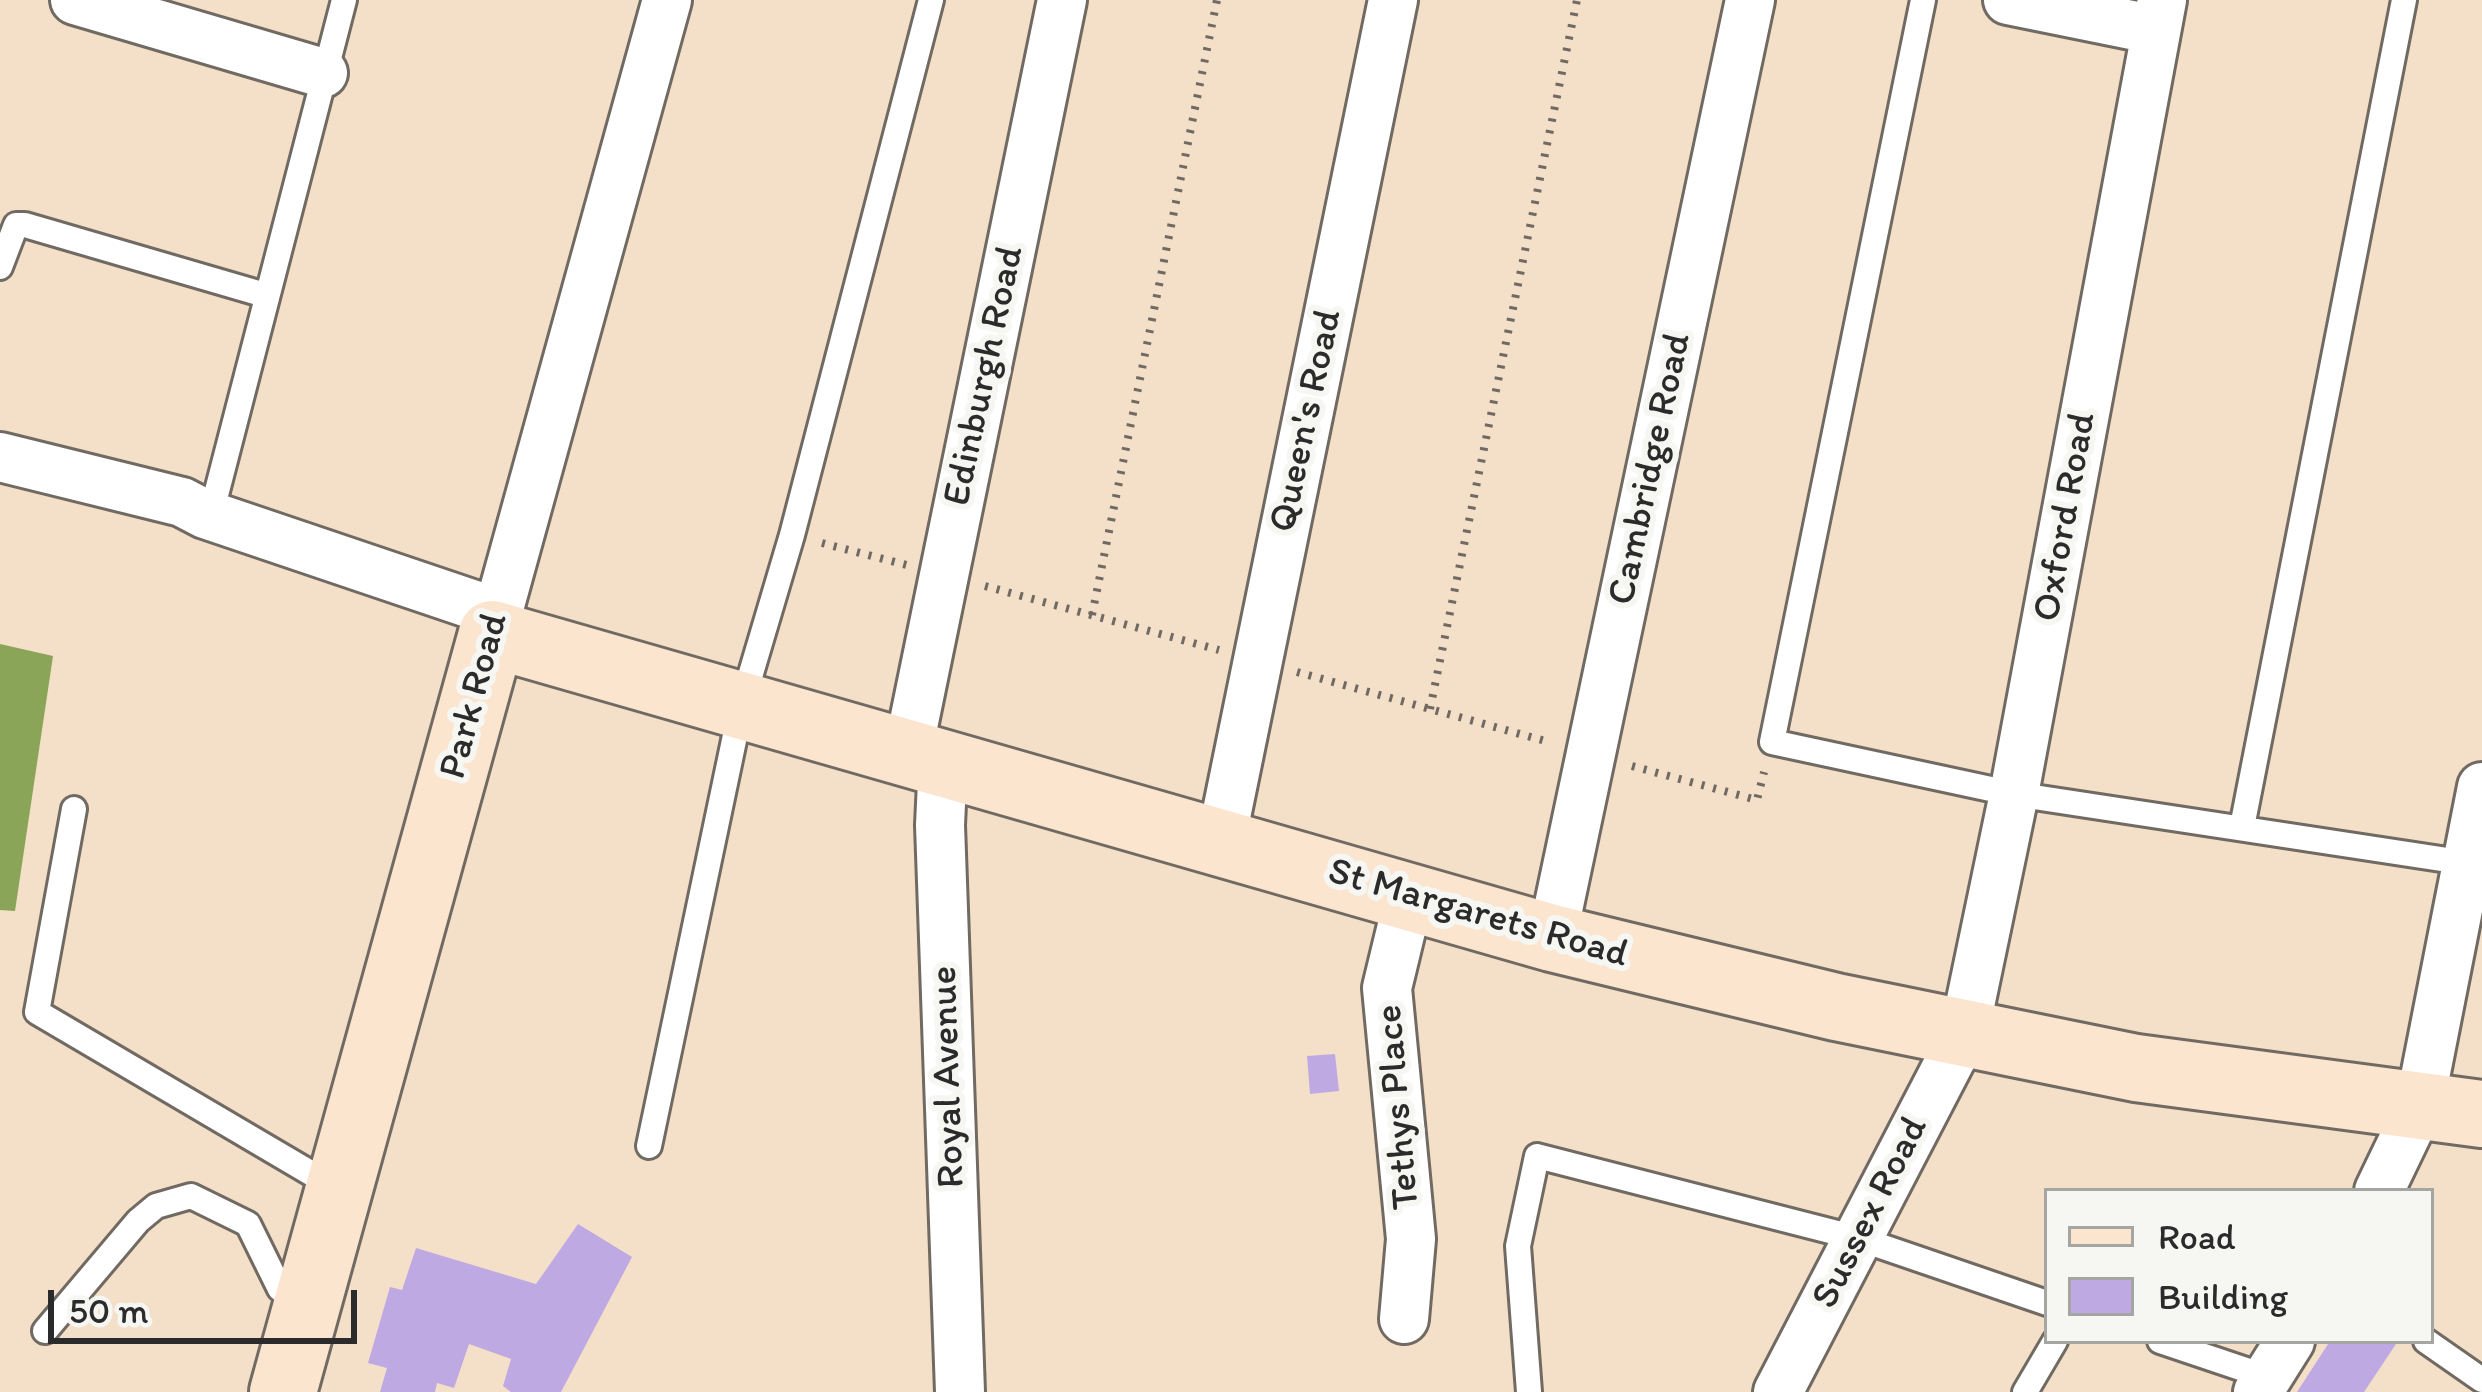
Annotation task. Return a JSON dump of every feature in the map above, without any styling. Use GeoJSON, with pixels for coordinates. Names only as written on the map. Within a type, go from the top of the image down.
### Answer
{"type":"FeatureCollection","features":[{"type":"Feature","properties":{"kind":"street"},"geometry":{"type":"LineString","coordinates":[[75,0],[322,74]]}},
{"type":"Feature","properties":{"kind":"street","name":"Park Road"},"geometry":{"type":"LineString","coordinates":[[283,1392],[668,0]]}},
{"type":"Feature","properties":{"kind":"street","name":"Edinburgh Road"},"geometry":{"type":"LineString","coordinates":[[926,756],[1062,0]]}},
{"type":"Feature","properties":{"kind":"street","name":"Queen's Road"},"geometry":{"type":"LineString","coordinates":[[1221,841],[1393,0]]}},
{"type":"Feature","properties":{"kind":"street","name":"Cambridge Road"},"geometry":{"type":"LineString","coordinates":[[1552,938],[1750,0]]}},
{"type":"Feature","properties":{"kind":"street"},"geometry":{"type":"LineString","coordinates":[[2008,0],[2159,15]]}},
{"type":"Feature","properties":{"kind":"street","name":"Oxford Road"},"geometry":{"type":"LineString","coordinates":[[1964,1034],[2014,794],[2159,15]]}},
{"type":"Feature","properties":{"kind":"street"},"geometry":{"type":"LineString","coordinates":[[0,457],[182,502],[495,624]]}},
{"type":"Feature","properties":{"kind":"street","name":"St Margarets Road"},"geometry":{"type":"LineString","coordinates":[[495,624],[741,707],[1552,938],[1964,1034],[2136,1068],[2450,1111]]}},
{"type":"Feature","properties":{"kind":"street","name":"Royal Avenue"},"geometry":{"type":"LineString","coordinates":[[926,756],[940,825],[960,1392]]}},
{"type":"Feature","properties":{"kind":"street"},"geometry":{"type":"LineString","coordinates":[[2382,1188],[2450,1111],[2482,787]]}},
{"type":"Feature","properties":{"kind":"street","name":"Tethys Place"},"geometry":{"type":"LineString","coordinates":[[1404,1319],[1412,1239],[1387,988],[1409,897]]}},
{"type":"Feature","properties":{"kind":"street","name":"Sussex Road"},"geometry":{"type":"LineString","coordinates":[[1778,1392],[1964,1034]]}},
{"type":"Feature","properties":{"kind":"lane"},"geometry":{"type":"LineString","coordinates":[[205,514],[215,495],[344,0]]}},
{"type":"Feature","properties":{"kind":"lane"},"geometry":{"type":"LineString","coordinates":[[649,1146],[741,707],[792,535],[931,0]]}},
{"type":"Feature","properties":{"kind":"lane"},"geometry":{"type":"LineString","coordinates":[[1923,0],[1772,742],[2014,794],[2475,864]]}},
{"type":"Feature","properties":{"kind":"lane"},"geometry":{"type":"LineString","coordinates":[[2242,827],[2404,0]]}},
{"type":"Feature","properties":{"kind":"lane"},"geometry":{"type":"LineString","coordinates":[[0,267],[16,225],[25,225],[265,295]]}},
{"type":"Feature","properties":{"kind":"lane"},"geometry":{"type":"LineString","coordinates":[[74,809],[38,1012],[338,1190]]}},
{"type":"Feature","properties":{"kind":"lane"},"geometry":{"type":"LineString","coordinates":[[1529,1392],[1518,1246],[1538,1156],[1858,1238],[2044,1302]]}},
{"type":"Feature","properties":{"kind":"lane"},"geometry":{"type":"LineString","coordinates":[[45,1331],[138,1221],[156,1207],[191,1196],[248,1224],[280,1289],[307,1304]]}},
{"type":"Feature","properties":{"kind":"lane"},"geometry":{"type":"LineString","coordinates":[[2025,1392],[2053,1344]]}},
{"type":"Feature","properties":{"kind":"lane"},"geometry":{"type":"LineString","coordinates":[[2172,1344],[2272,1370]]}},
{"type":"Feature","properties":{"kind":"lane"},"geometry":{"type":"LineString","coordinates":[[2430,1344],[2482,1380]]}},
{"type":"Feature","properties":{"kind":"path"},"geometry":{"type":"LineString","coordinates":[[1092,615],[1217,0]]}},
{"type":"Feature","properties":{"kind":"path"},"geometry":{"type":"LineString","coordinates":[[1430,710],[1577,0]]}},
{"type":"Feature","properties":{"kind":"green space"},"geometry":{"type":"Polygon","coordinates":[[[0,644],[53,656],[15,911],[0,910],[0,644]]]}},
{"type":"Feature","properties":{"kind":"building"},"geometry":{"type":"Polygon","coordinates":[[[1335,1054],[1339,1091],[1310,1094],[1307,1056],[1335,1054]]]}},
{"type":"Feature","properties":{"kind":"building"},"geometry":{"type":"Polygon","coordinates":[[[578,1224],[632,1257],[561,1392],[511,1392],[503,1386],[511,1359],[469,1344],[454,1388],[437,1383],[435,1392],[380,1392],[387,1368],[368,1363],[390,1287],[402,1290],[416,1248],[536,1284],[578,1224]]]}},
{"type":"Feature","properties":{"kind":"building"},"geometry":{"type":"Polygon","coordinates":[[[2328,1344],[2396,1344],[2364,1392],[2297,1392],[2328,1344]]]}}]}
